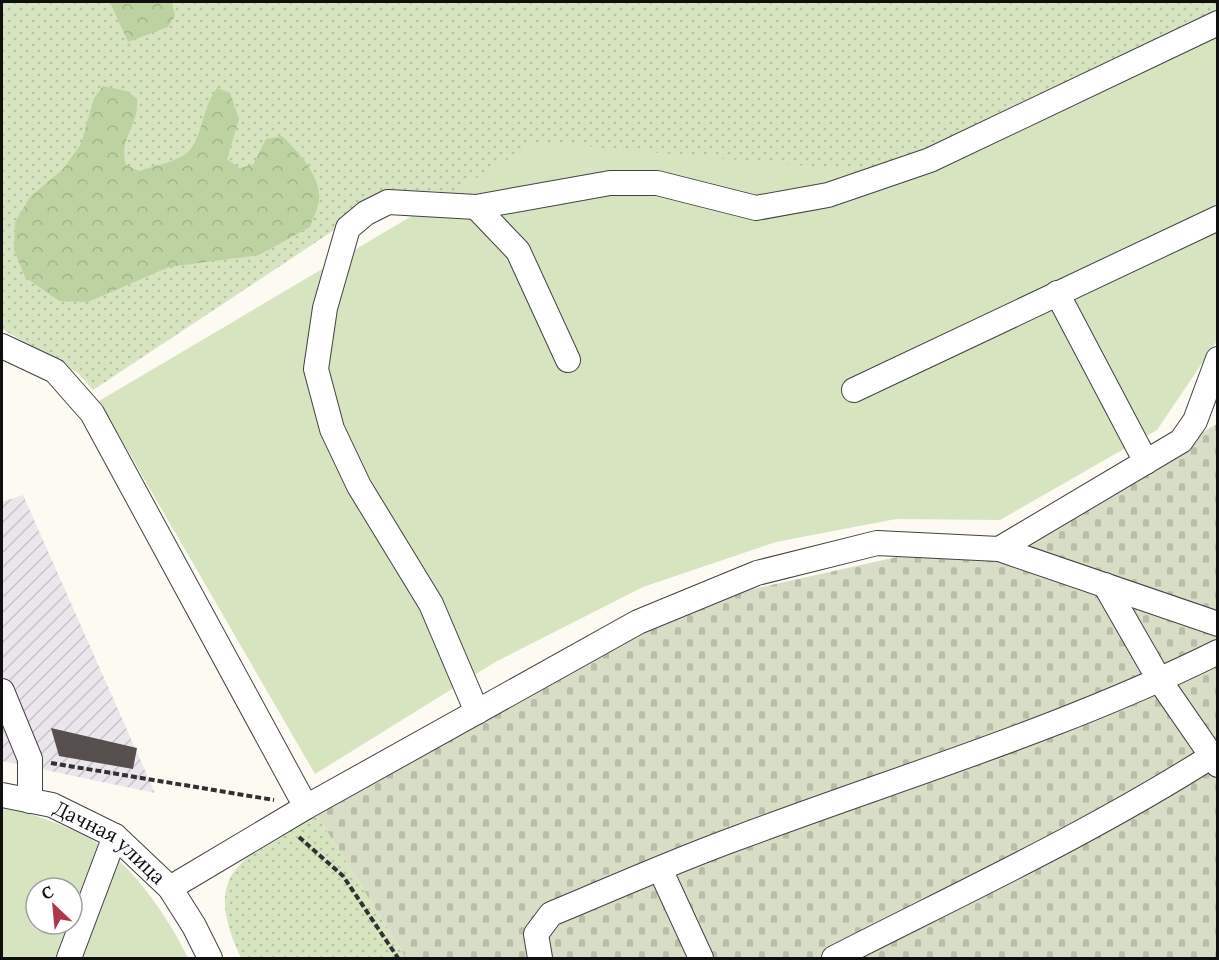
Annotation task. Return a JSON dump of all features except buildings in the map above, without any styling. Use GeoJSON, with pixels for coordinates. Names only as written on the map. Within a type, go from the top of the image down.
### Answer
{"type":"FeatureCollection","features":[{"type":"Feature","properties":{"kind":"street"},"geometry":{"type":"LineString","coordinates":[[477,712],[431,604],[359,486],[332,429],[316,369],[325,308],[348,228],[366,213],[388,202],[476,207],[610,183],[657,183],[756,208],[828,195],[930,160],[1218,23]]}},
{"type":"Feature","properties":{"kind":"street"},"geometry":{"type":"LineString","coordinates":[[476,207],[518,251],[568,360]]}},
{"type":"Feature","properties":{"kind":"street"},"geometry":{"type":"LineString","coordinates":[[854,390],[1218,218]]}},
{"type":"Feature","properties":{"kind":"street"},"geometry":{"type":"LineString","coordinates":[[1057,293],[1146,462]]}},
{"type":"Feature","properties":{"kind":"street"},"geometry":{"type":"LineString","coordinates":[[2,346],[55,371],[92,413],[306,807]]}},
{"type":"Feature","properties":{"kind":"street"},"geometry":{"type":"LineString","coordinates":[[999,549],[1181,441],[1195,421],[1218,359]]}},
{"type":"Feature","properties":{"kind":"street"},"geometry":{"type":"LineString","coordinates":[[170,888],[306,807],[638,622],[756,573],[877,543],[999,549],[1218,624]]}},
{"type":"Feature","properties":{"kind":"street"},"geometry":{"type":"LineString","coordinates":[[834,958],[1215,760],[1160,681],[1105,585]]}},
{"type":"Feature","properties":{"kind":"street"},"geometry":{"type":"LineString","coordinates":[[540,958],[536,934],[551,914],[738,837],[1063,720],[1160,681],[1218,652]]}},
{"type":"Feature","properties":{"kind":"street"},"geometry":{"type":"LineString","coordinates":[[2,691],[30,759],[30,801]]}},
{"type":"Feature","properties":{"kind":"street","name":"Дачная улица"},"geometry":{"type":"LineString","coordinates":[[2,795],[52,805],[115,836],[170,888],[194,926],[210,958]]}},
{"type":"Feature","properties":{"kind":"street"},"geometry":{"type":"LineString","coordinates":[[69,958],[115,836]]}},
{"type":"Feature","properties":{"kind":"street"},"geometry":{"type":"LineString","coordinates":[[660,869],[701,958]]}},
{"type":"Feature","properties":{"kind":"path"},"geometry":{"type":"LineString","coordinates":[[30,759],[270,800],[291,800],[306,807]]}},
{"type":"Feature","properties":{"kind":"path"},"geometry":{"type":"LineString","coordinates":[[278,824],[302,839],[344,876],[398,958]]}},
{"type":"Feature","properties":{"kind":"shaded area"},"geometry":{"type":"Polygon","coordinates":[[[23,495],[155,793],[2,761],[2,502],[23,495]]]}},
{"type":"Feature","properties":{"kind":"green space"},"geometry":{"type":"Polygon","coordinates":[[[2,2],[1217,2],[1217,11],[860,185],[499,196],[428,191],[386,199],[357,215],[93,390],[78,373],[2,329],[2,2]]]}},
{"type":"Feature","properties":{"kind":"green space"},"geometry":{"type":"Polygon","coordinates":[[[110,2],[172,2],[175,16],[168,27],[128,42],[110,2]]]}},
{"type":"Feature","properties":{"kind":"green space"},"geometry":{"type":"Polygon","coordinates":[[[1217,27],[1217,341],[1157,430],[1000,520],[896,519],[776,542],[643,587],[497,661],[315,774],[99,401],[537,142],[896,174],[1217,27]]]}},
{"type":"Feature","properties":{"kind":"green space"},"geometry":{"type":"Polygon","coordinates":[[[103,86],[127,91],[137,99],[135,118],[126,140],[124,156],[126,165],[139,171],[184,155],[199,134],[208,105],[217,88],[230,93],[239,119],[227,159],[239,168],[253,165],[266,139],[282,136],[307,164],[319,191],[317,210],[310,227],[259,255],[169,267],[88,302],[59,301],[25,277],[14,250],[15,222],[30,197],[63,169],[81,144],[94,98],[103,86]]]}},
{"type":"Feature","properties":{"kind":"green space"},"geometry":{"type":"Polygon","coordinates":[[[1217,424],[1217,958],[406,958],[317,815],[551,678],[721,596],[897,557],[994,559],[1032,532],[1217,424]]]}},
{"type":"Feature","properties":{"kind":"green space"},"geometry":{"type":"Polygon","coordinates":[[[2,806],[66,827],[100,845],[114,856],[139,882],[162,912],[188,958],[2,958],[2,806]]]}},
{"type":"Feature","properties":{"kind":"green space"},"geometry":{"type":"Polygon","coordinates":[[[317,815],[406,958],[241,958],[229,927],[225,903],[228,884],[237,868],[251,855],[317,815]]]}}]}
